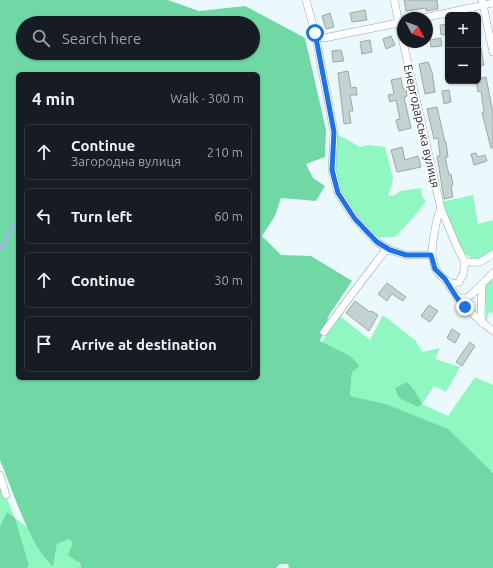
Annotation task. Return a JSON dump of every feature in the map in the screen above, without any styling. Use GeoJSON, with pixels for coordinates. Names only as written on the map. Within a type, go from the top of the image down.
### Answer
{"type":"FeatureCollection","features":[{"type":"Feature","properties":{"kind":"street"},"geometry":{"type":"LineString","coordinates":[[306,0],[315,33],[334,132],[332,170],[338,193],[355,219],[377,242],[390,250],[406,255],[431,255]]}},
{"type":"Feature","properties":{"kind":"street","name":"Енергодарська вулиця"},"geometry":{"type":"LineString","coordinates":[[394,0],[398,12]]}},
{"type":"Feature","properties":{"kind":"street"},"geometry":{"type":"LineString","coordinates":[[433,15],[482,2],[493,2]]}},
{"type":"Feature","properties":{"kind":"street"},"geometry":{"type":"LineString","coordinates":[[482,2],[493,52]]}},
{"type":"Feature","properties":{"kind":"street"},"geometry":{"type":"LineString","coordinates":[[315,33],[324,38],[397,24]]}},
{"type":"Feature","properties":{"kind":"street","name":"Енергодарська вулиця"},"geometry":{"type":"LineString","coordinates":[[404,48],[441,209],[465,262]]}},
{"type":"Feature","properties":{"kind":"street"},"geometry":{"type":"LineString","coordinates":[[441,209],[438,215],[431,255],[435,269],[445,279],[457,298],[482,323],[493,331]]}},
{"type":"Feature","properties":{"kind":"street"},"geometry":{"type":"LineString","coordinates":[[324,332],[380,257],[385,251],[390,250]]}},
{"type":"Feature","properties":{"kind":"street"},"geometry":{"type":"LineString","coordinates":[[445,279],[453,284],[459,282],[464,275],[465,262],[483,262],[493,254]]}},
{"type":"Feature","properties":{"kind":"street"},"geometry":{"type":"LineString","coordinates":[[457,298],[467,298],[493,273]]}},
{"type":"Feature","properties":{"kind":"street"},"geometry":{"type":"LineString","coordinates":[[482,285],[482,323]]}},
{"type":"Feature","properties":{"kind":"street"},"geometry":{"type":"LineString","coordinates":[[0,475],[6,496]]}},
{"type":"Feature","properties":{"kind":"green space"},"geometry":{"type":"Polygon","coordinates":[[[0,0],[168,0],[199,11],[245,6],[305,38],[326,130],[325,157],[306,164],[313,178],[325,186],[316,201],[281,198],[275,216],[262,236],[281,255],[311,256],[352,281],[329,315],[320,341],[350,356],[360,366],[352,372],[350,396],[386,404],[448,429],[493,473],[493,568],[289,568],[288,564],[280,564],[276,568],[81,568],[80,563],[68,555],[73,543],[69,539],[57,544],[53,567],[37,546],[16,502],[0,460],[0,0]]]}},
{"type":"Feature","properties":{"kind":"green space"},"geometry":{"type":"Polygon","coordinates":[[[335,133],[360,147],[369,145],[385,147],[393,178],[388,196],[395,195],[400,191],[422,188],[422,195],[426,201],[395,237],[375,238],[354,215],[343,199],[336,180],[333,165],[335,133]]]}},
{"type":"Feature","properties":{"kind":"green space"},"geometry":{"type":"Polygon","coordinates":[[[473,195],[478,224],[493,220],[493,251],[477,259],[471,258],[464,253],[441,202],[473,195]]]}},
{"type":"Feature","properties":{"kind":"green space"},"geometry":{"type":"Polygon","coordinates":[[[493,279],[493,313],[489,312],[486,322],[485,286],[493,279]]]}},
{"type":"Feature","properties":{"kind":"green space"},"geometry":{"type":"Polygon","coordinates":[[[383,315],[416,341],[422,352],[440,348],[435,359],[460,367],[446,392],[434,386],[422,404],[448,416],[475,377],[493,385],[493,471],[491,472],[386,404],[350,396],[352,372],[360,366],[322,342],[340,316],[370,340],[383,315]]]}},
{"type":"Feature","properties":{"kind":"green space"},"geometry":{"type":"Polygon","coordinates":[[[407,382],[415,391],[422,404],[418,407],[399,398],[395,388],[407,382]]]}},
{"type":"Feature","properties":{"kind":"green space"},"geometry":{"type":"Polygon","coordinates":[[[0,482],[15,518],[28,528],[46,561],[53,567],[57,544],[69,539],[73,542],[81,568],[27,568],[29,566],[7,512],[0,526],[0,482]]]}},
{"type":"Feature","properties":{"kind":"green space"},"geometry":{"type":"Polygon","coordinates":[[[7,512],[15,518],[29,566],[27,568],[0,568],[0,526],[7,512]]]}},
{"type":"Feature","properties":{"kind":"building"},"geometry":{"type":"Polygon","coordinates":[[[404,0],[437,0],[438,9],[426,11],[426,8],[406,11],[404,0]]]}},
{"type":"Feature","properties":{"kind":"building"},"geometry":{"type":"Polygon","coordinates":[[[365,10],[367,20],[352,22],[350,13],[365,10]]]}},
{"type":"Feature","properties":{"kind":"building"},"geometry":{"type":"Polygon","coordinates":[[[330,13],[334,27],[326,29],[322,16],[330,13]]]}},
{"type":"Feature","properties":{"kind":"building"},"geometry":{"type":"Polygon","coordinates":[[[445,24],[445,34],[441,35],[440,25],[445,24]]]}},
{"type":"Feature","properties":{"kind":"building"},"geometry":{"type":"Polygon","coordinates":[[[391,36],[395,45],[386,49],[383,39],[391,36]]]}},
{"type":"Feature","properties":{"kind":"building"},"geometry":{"type":"Polygon","coordinates":[[[441,38],[442,46],[433,47],[433,39],[441,38]]]}},
{"type":"Feature","properties":{"kind":"building"},"geometry":{"type":"Polygon","coordinates":[[[370,40],[372,52],[362,54],[360,42],[370,40]]]}},
{"type":"Feature","properties":{"kind":"building"},"geometry":{"type":"Polygon","coordinates":[[[481,48],[484,65],[481,66],[481,48]]]}},
{"type":"Feature","properties":{"kind":"building"},"geometry":{"type":"Polygon","coordinates":[[[341,50],[344,61],[333,62],[332,51],[341,50]]]}},
{"type":"Feature","properties":{"kind":"building"},"geometry":{"type":"Polygon","coordinates":[[[428,62],[432,72],[435,92],[425,94],[419,64],[428,62]]]}},
{"type":"Feature","properties":{"kind":"building"},"geometry":{"type":"Polygon","coordinates":[[[348,71],[351,88],[356,87],[357,95],[350,95],[353,111],[349,111],[351,123],[344,124],[338,73],[348,71]]]}},
{"type":"Feature","properties":{"kind":"building"},"geometry":{"type":"Polygon","coordinates":[[[486,77],[493,113],[493,148],[491,148],[482,113],[484,112],[481,91],[478,92],[477,84],[481,84],[481,78],[486,77]]]}},
{"type":"Feature","properties":{"kind":"building"},"geometry":{"type":"Polygon","coordinates":[[[401,78],[403,89],[406,88],[407,96],[404,97],[411,128],[399,131],[396,120],[400,119],[396,100],[390,102],[388,95],[394,94],[391,80],[401,78]]]}},
{"type":"Feature","properties":{"kind":"building"},"geometry":{"type":"Polygon","coordinates":[[[449,90],[451,102],[444,104],[442,91],[449,90]]]}},
{"type":"Feature","properties":{"kind":"building"},"geometry":{"type":"Polygon","coordinates":[[[437,107],[446,142],[448,157],[445,157],[453,185],[451,186],[453,197],[444,199],[437,156],[440,156],[438,138],[434,139],[427,109],[437,107]]]}},
{"type":"Feature","properties":{"kind":"building"},"geometry":{"type":"Polygon","coordinates":[[[402,147],[405,160],[418,156],[421,167],[397,172],[391,150],[402,147]]]}},
{"type":"Feature","properties":{"kind":"building"},"geometry":{"type":"Polygon","coordinates":[[[476,153],[478,157],[485,155],[487,161],[474,165],[471,154],[476,153]]]}},
{"type":"Feature","properties":{"kind":"building"},"geometry":{"type":"Polygon","coordinates":[[[387,283],[406,297],[403,301],[392,294],[387,301],[378,294],[387,283]]]}},
{"type":"Feature","properties":{"kind":"building"},"geometry":{"type":"Polygon","coordinates":[[[355,301],[370,312],[371,311],[378,315],[369,331],[346,313],[355,301]]]}},
{"type":"Feature","properties":{"kind":"building"},"geometry":{"type":"Polygon","coordinates":[[[429,305],[438,311],[430,322],[421,316],[429,305]]]}},
{"type":"Feature","properties":{"kind":"building"},"geometry":{"type":"Polygon","coordinates":[[[452,329],[460,334],[455,343],[447,338],[452,329]]]}},
{"type":"Feature","properties":{"kind":"building"},"geometry":{"type":"Polygon","coordinates":[[[470,342],[475,346],[462,366],[456,362],[470,342]]]}},
{"type":"Feature","properties":{"kind":"waterway"},"geometry":{"type":"LineString","coordinates":[[0,250],[16,221]]}},
{"type":"Feature","properties":{"kind":"route"},"geometry":{"type":"LineString","coordinates":[[315,33],[334,132],[332,170],[338,193],[355,219],[377,242],[390,250],[406,255],[431,255],[435,269],[440,276],[445,279],[457,298],[465,307]]}}]}
